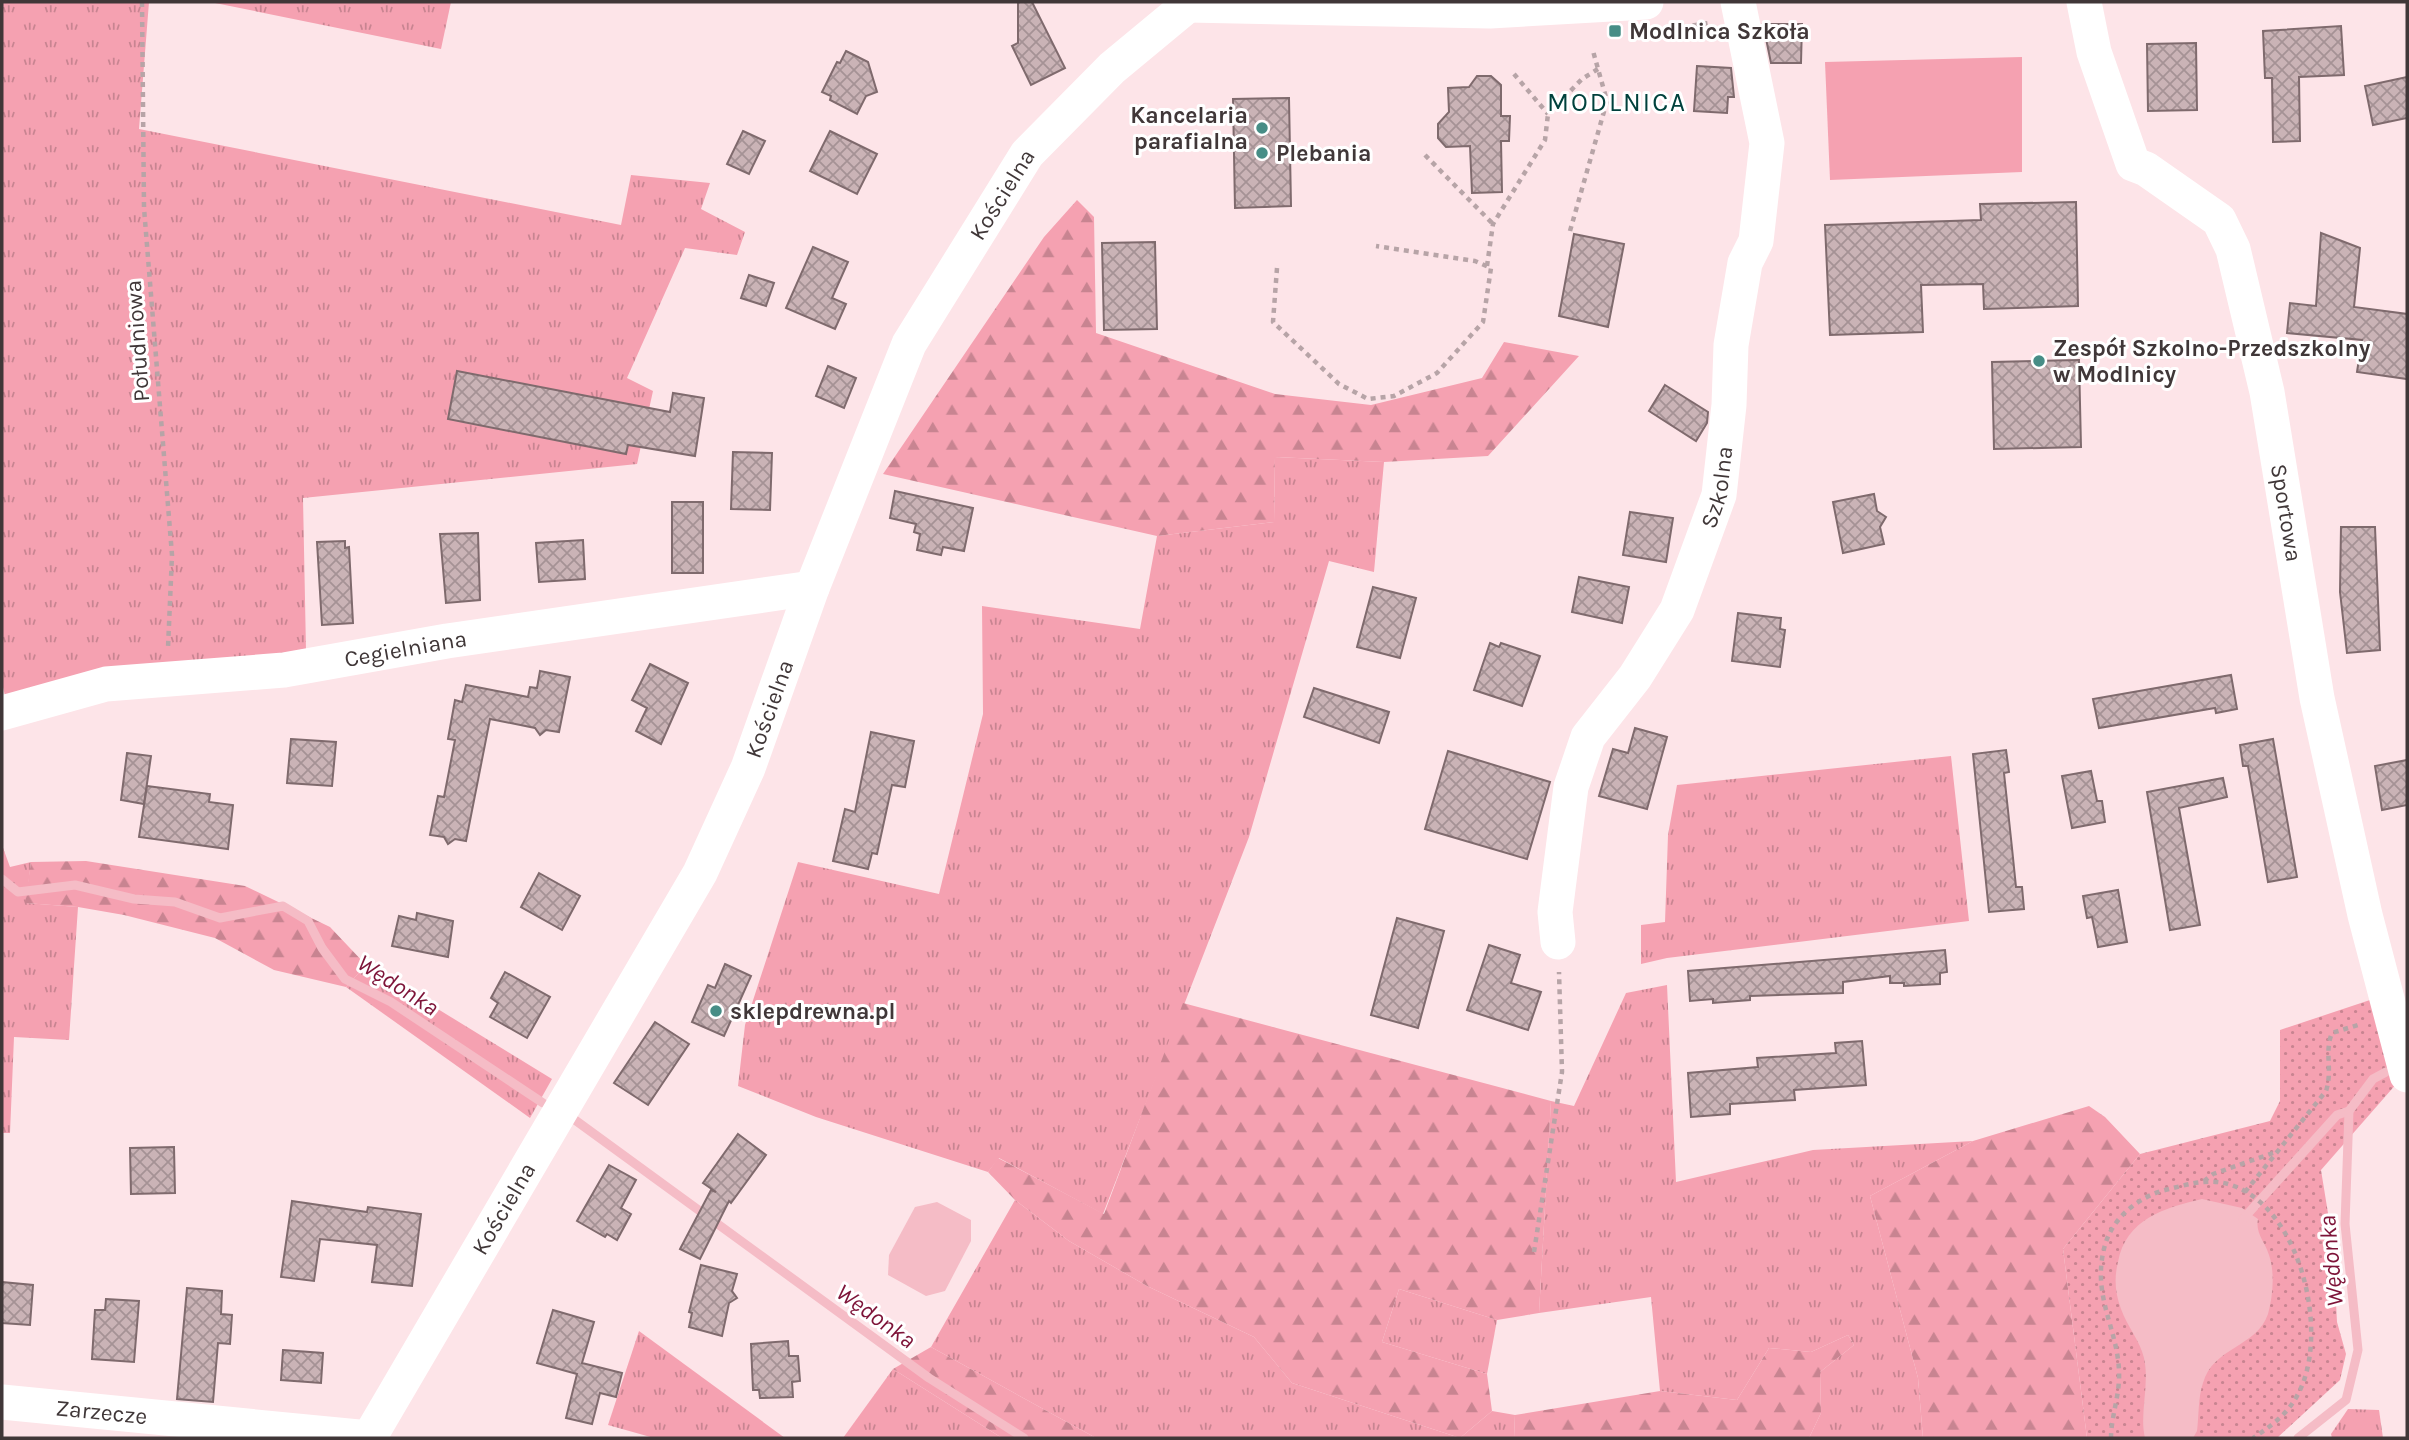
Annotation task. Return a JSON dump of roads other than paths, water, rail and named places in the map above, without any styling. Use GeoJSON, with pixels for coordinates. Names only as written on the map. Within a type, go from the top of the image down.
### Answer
{"type":"FeatureCollection","features":[{"type":"Feature","properties":{"kind":"street"},"geometry":{"type":"LineString","coordinates":[[1187,3],[1490,11],[1646,2]]}},
{"type":"Feature","properties":{"kind":"street","name":"Szkolna"},"geometry":{"type":"LineString","coordinates":[[1558,942],[1555,912],[1572,787],[1588,737],[1635,677],[1677,610],[1719,495],[1729,405],[1731,345],[1745,263],[1756,241],[1767,143],[1738,2]]}},
{"type":"Feature","properties":{"kind":"street","name":"Sportowa"},"geometry":{"type":"LineString","coordinates":[[2084,2],[2094,52],[2133,164],[2146,169],[2220,220],[2233,249],[2267,392],[2316,698],[2365,915],[2407,1075]]}},
{"type":"Feature","properties":{"kind":"street","name":"Kościelna"},"geometry":{"type":"LineString","coordinates":[[369,1438],[700,873],[748,768],[812,588],[909,344],[1027,154],[1112,68],[1187,3]]}},
{"type":"Feature","properties":{"kind":"street","name":"Cegielniana"},"geometry":{"type":"LineString","coordinates":[[2,713],[106,684],[166,677],[284,670],[461,639],[812,588]]}},
{"type":"Feature","properties":{"kind":"street","name":"Zarzecze"},"geometry":{"type":"LineString","coordinates":[[2,1402],[369,1438]]}},
{"type":"Feature","properties":{"kind":"waterway","name":"Wędonka"},"geometry":{"type":"LineString","coordinates":[[2,879],[18,892],[75,885],[134,899],[175,902],[220,918],[283,906],[308,921],[322,948],[345,979],[391,1002],[543,1103]]}},
{"type":"Feature","properties":{"kind":"waterway","name":"Wędonka"},"geometry":{"type":"LineString","coordinates":[[2298,1438],[2346,1400],[2358,1350],[2345,1224],[2349,1111],[2373,1079],[2386,1072]]}},
{"type":"Feature","properties":{"kind":"waterway"},"geometry":{"type":"LineString","coordinates":[[2243,1219],[2337,1115],[2349,1111]]}},
{"type":"Feature","properties":{"kind":"waterway","name":"Wędonka"},"geometry":{"type":"LineString","coordinates":[[575,1120],[929,1378],[1024,1438]]}},
{"type":"Feature","properties":{"kind":"place","name":"Modlnica Szkoła"},"geometry":{"type":"Point","coordinates":[1615,31]}},
{"type":"Feature","properties":{"kind":"place","name":"Kancelaria parafialna"},"geometry":{"type":"Point","coordinates":[1262,128]}},
{"type":"Feature","properties":{"kind":"place","name":"Plebania"},"geometry":{"type":"Point","coordinates":[1262,153]}},
{"type":"Feature","properties":{"kind":"place","name":"Zespół Szkolno-Przedszkolny w Modlnicy"},"geometry":{"type":"Point","coordinates":[2039,361]}},
{"type":"Feature","properties":{"kind":"place","name":"sklepdrewna.pl"},"geometry":{"type":"Point","coordinates":[716,1011]}},
{"type":"Feature","properties":{"kind":"district","name":"MODLNICA"},"geometry":{"type":"Point","coordinates":[1617,102]}}]}
